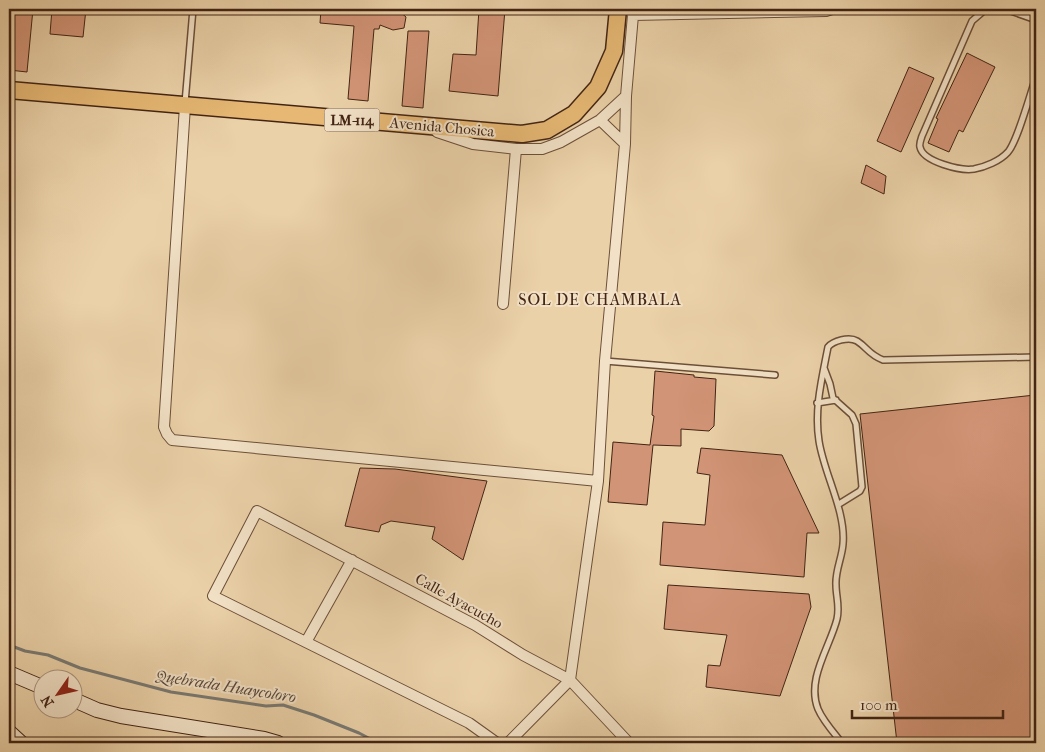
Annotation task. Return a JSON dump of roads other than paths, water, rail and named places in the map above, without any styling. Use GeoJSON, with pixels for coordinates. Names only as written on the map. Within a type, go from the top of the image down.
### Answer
{"type":"FeatureCollection","features":[{"type":"Feature","properties":{"kind":"main road","name":"Avenida Chosica"},"geometry":{"type":"LineString","coordinates":[[9,90],[522,134],[546,130],[574,114],[598,87],[614,51],[627,11]]}},
{"type":"Feature","properties":{"kind":"main road"},"geometry":{"type":"LineString","coordinates":[[9,673],[32,683]]}},
{"type":"Feature","properties":{"kind":"main road"},"geometry":{"type":"LineString","coordinates":[[82,703],[97,710],[121,716],[264,739],[278,743]]}},
{"type":"Feature","properties":{"kind":"main road"},"geometry":{"type":"LineString","coordinates":[[9,732],[20,743]]}},
{"type":"Feature","properties":{"kind":"street"},"geometry":{"type":"LineString","coordinates":[[508,743],[570,680],[598,481],[605,361],[625,144],[627,11],[826,11],[832,9]]}},
{"type":"Feature","properties":{"kind":"street"},"geometry":{"type":"LineString","coordinates":[[417,126],[474,144],[516,149],[542,149],[561,142],[600,120],[626,96]]}},
{"type":"Feature","properties":{"kind":"street"},"geometry":{"type":"LineString","coordinates":[[185,106],[164,427],[172,440],[598,481]]}},
{"type":"Feature","properties":{"kind":"street"},"geometry":{"type":"LineString","coordinates":[[600,120],[625,144]]}},
{"type":"Feature","properties":{"kind":"street"},"geometry":{"type":"LineString","coordinates":[[503,304],[516,149]]}},
{"type":"Feature","properties":{"kind":"street","name":"Calle Ayacucho"},"geometry":{"type":"LineString","coordinates":[[306,642],[213,596],[256,512],[475,625],[523,655],[570,680],[629,743]]}},
{"type":"Feature","properties":{"kind":"street"},"geometry":{"type":"LineString","coordinates":[[352,560],[306,642],[469,723],[497,743]]}},
{"type":"Feature","properties":{"kind":"lane"},"geometry":{"type":"LineString","coordinates":[[185,106],[193,9]]}},
{"type":"Feature","properties":{"kind":"lane"},"geometry":{"type":"LineString","coordinates":[[986,9],[972,21],[922,136],[920,147],[924,153],[929,159],[961,169],[975,169],[1000,160],[1009,150],[1015,139],[1036,77]]}},
{"type":"Feature","properties":{"kind":"lane"},"geometry":{"type":"LineString","coordinates":[[1005,9],[1036,20]]}},
{"type":"Feature","properties":{"kind":"lane"},"geometry":{"type":"LineString","coordinates":[[842,743],[819,711],[815,699],[815,685],[819,668],[838,616],[837,572],[844,542],[839,504],[829,480],[819,440],[817,402],[828,347],[834,341],[853,339],[858,341],[872,356],[883,360],[1036,358]]}},
{"type":"Feature","properties":{"kind":"lane"},"geometry":{"type":"LineString","coordinates":[[605,361],[775,376]]}},
{"type":"Feature","properties":{"kind":"lane"},"geometry":{"type":"LineString","coordinates":[[824,368],[830,384],[831,394],[854,418],[862,487],[860,491],[839,504]]}},
{"type":"Feature","properties":{"kind":"lane"},"geometry":{"type":"LineString","coordinates":[[817,402],[836,400]]}},
{"type":"Feature","properties":{"kind":"waterway","name":"Quebrada Huaycoloro"},"geometry":{"type":"LineString","coordinates":[[9,645],[25,651],[48,655],[80,668],[171,692],[266,706],[283,705],[314,715],[359,733],[378,743]]}},
{"type":"Feature","properties":{"kind":"district","name":"SOL DE CHAMBALA"},"geometry":{"type":"Point","coordinates":[600,299]}}]}
